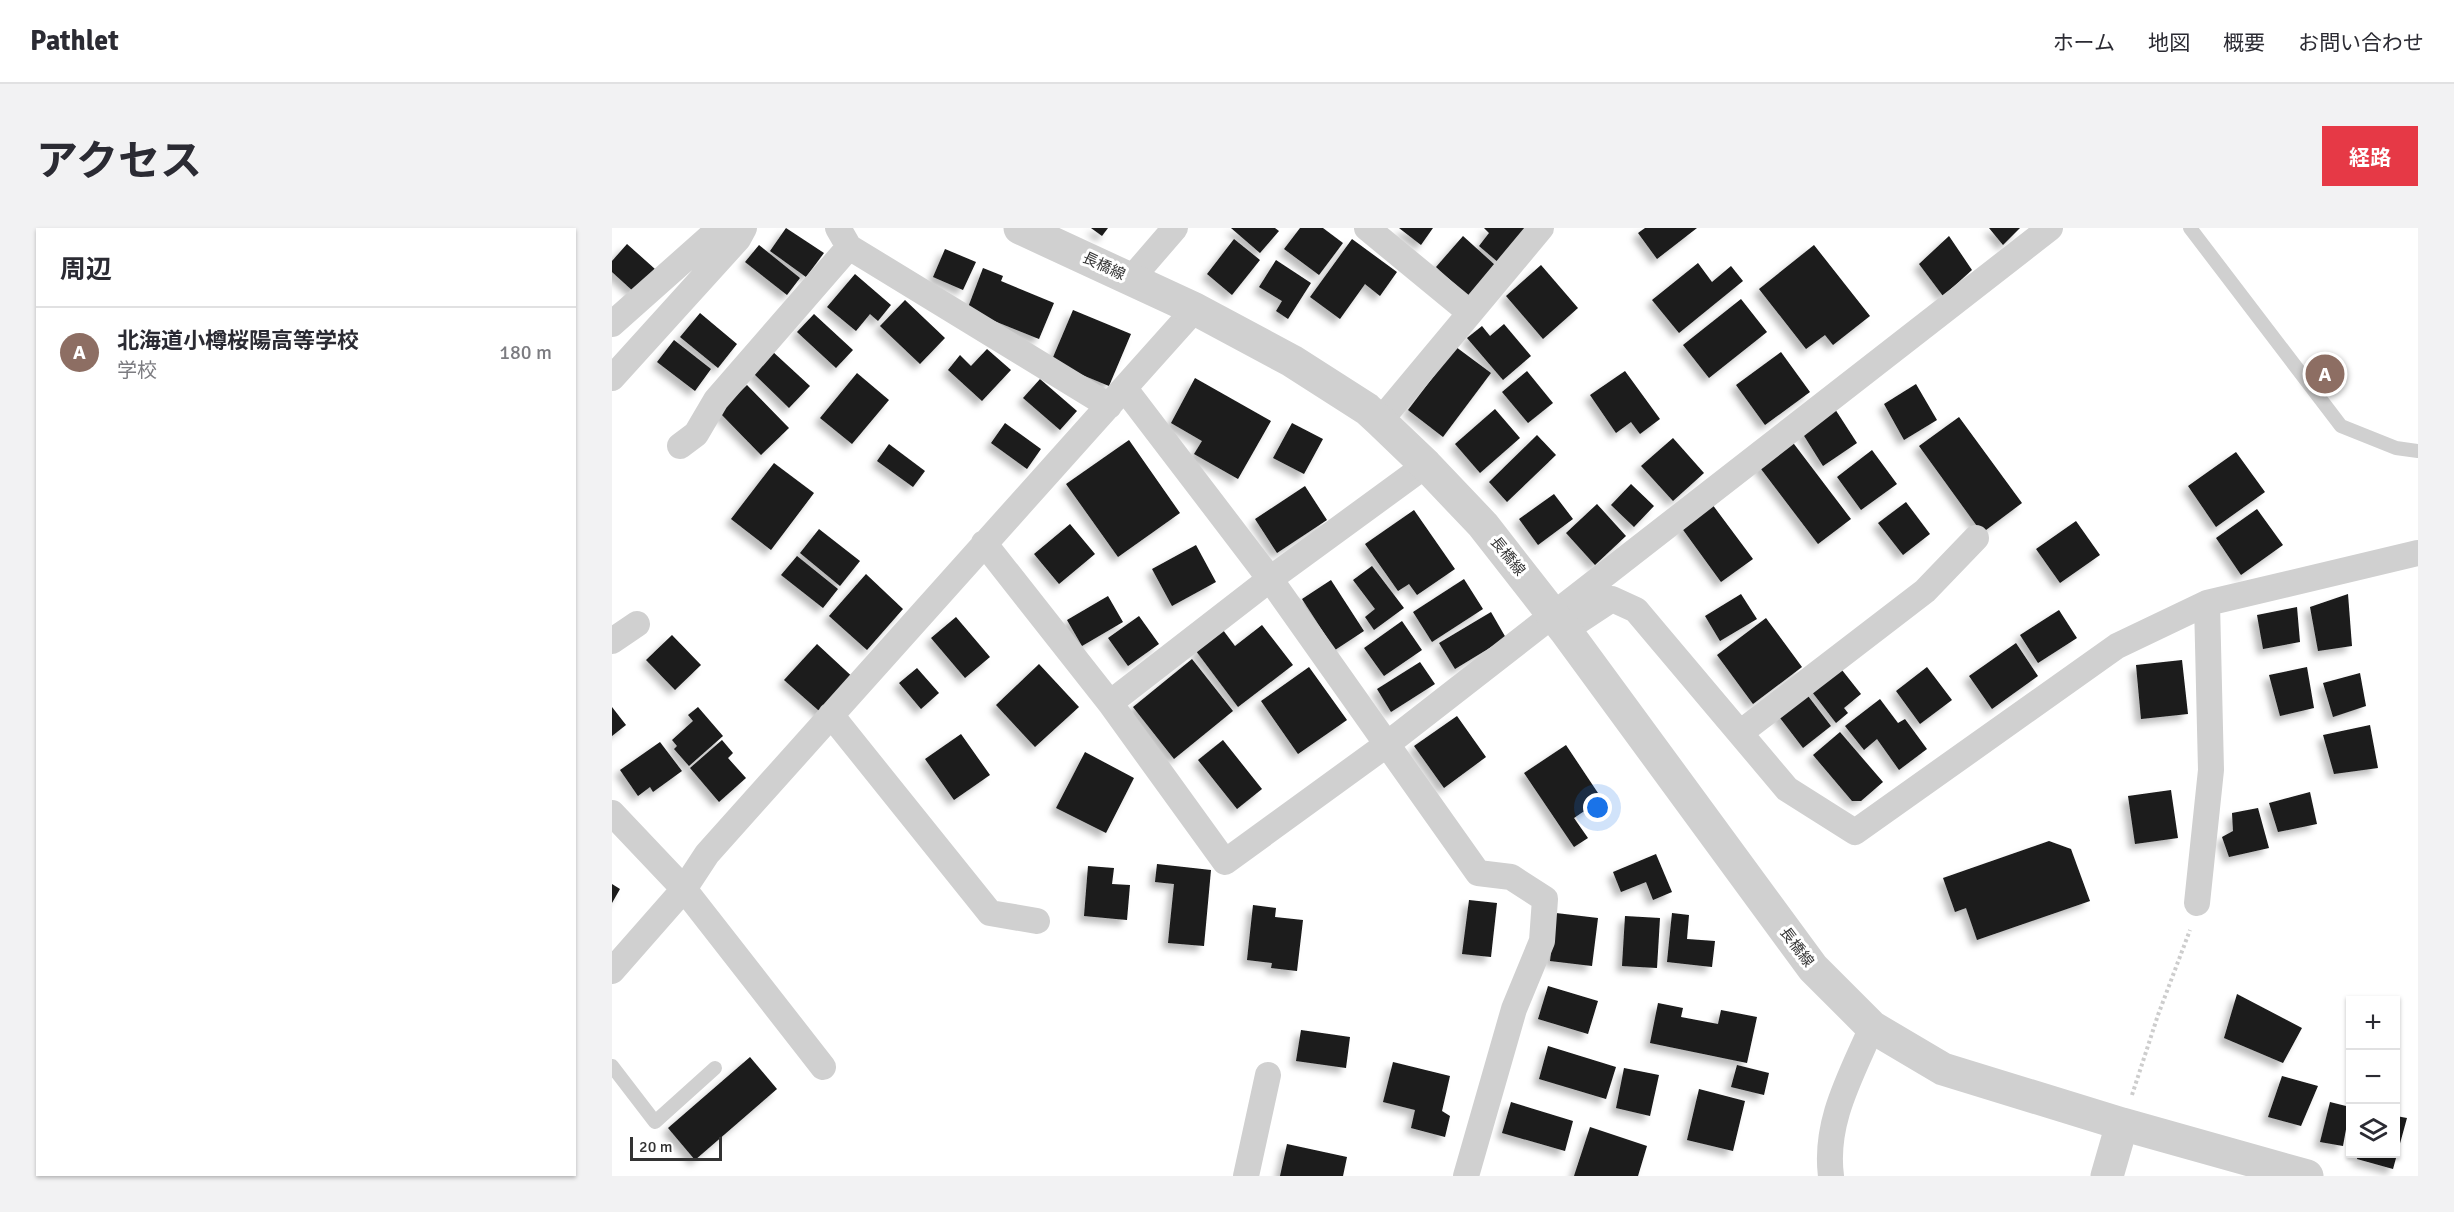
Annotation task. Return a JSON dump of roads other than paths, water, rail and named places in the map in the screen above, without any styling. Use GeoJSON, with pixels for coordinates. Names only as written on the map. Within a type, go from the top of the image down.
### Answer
{"type":"FeatureCollection","features":[{"type":"Feature","properties":{"kind":"street"},"geometry":{"type":"LineString","coordinates":[[612,324],[720,228]]}},
{"type":"Feature","properties":{"kind":"street"},"geometry":{"type":"LineString","coordinates":[[612,378],[738,239],[744,228]]}},
{"type":"Feature","properties":{"kind":"street","name":"長橋線"},"geometry":{"type":"LineString","coordinates":[[1020,228],[1195,309],[1292,361],[1366,409],[1380,421],[1483,525],[1560,623],[1813,968],[1872,1027],[1943,1069],[2122,1125],[2304,1176]]}},
{"type":"Feature","properties":{"kind":"street"},"geometry":{"type":"LineString","coordinates":[[1131,279],[1174,228]]}},
{"type":"Feature","properties":{"kind":"street"},"geometry":{"type":"LineString","coordinates":[[1367,228],[1469,312]]}},
{"type":"Feature","properties":{"kind":"street"},"geometry":{"type":"LineString","coordinates":[[1380,421],[1541,228]]}},
{"type":"Feature","properties":{"kind":"street"},"geometry":{"type":"LineString","coordinates":[[984,543],[1110,703],[1225,862],[1560,623],[2050,228]]}},
{"type":"Feature","properties":{"kind":"street"},"geometry":{"type":"LineString","coordinates":[[680,446],[696,434],[716,400],[844,238],[1117,397],[1270,579],[1478,873],[1511,877],[1545,899],[1542,941],[1514,1009],[1481,1132],[1466,1176]]}},
{"type":"Feature","properties":{"kind":"street"},"geometry":{"type":"LineString","coordinates":[[612,971],[684,889],[707,854],[1195,309]]}},
{"type":"Feature","properties":{"kind":"street"},"geometry":{"type":"LineString","coordinates":[[1110,703],[1270,579],[1426,465]]}},
{"type":"Feature","properties":{"kind":"street"},"geometry":{"type":"LineString","coordinates":[[1740,733],[1925,591],[1976,538]]}},
{"type":"Feature","properties":{"kind":"street"},"geometry":{"type":"LineString","coordinates":[[1560,623],[1612,598],[1636,610],[1788,789],[1855,832],[2117,646],[2206,603],[2418,553]]}},
{"type":"Feature","properties":{"kind":"street"},"geometry":{"type":"LineString","coordinates":[[2197,903],[2211,770],[2206,603]]}},
{"type":"Feature","properties":{"kind":"street"},"geometry":{"type":"LineString","coordinates":[[612,641],[638,624]]}},
{"type":"Feature","properties":{"kind":"street"},"geometry":{"type":"LineString","coordinates":[[831,715],[990,913],[1037,921]]}},
{"type":"Feature","properties":{"kind":"street"},"geometry":{"type":"LineString","coordinates":[[612,813],[684,889],[823,1067]]}},
{"type":"Feature","properties":{"kind":"street"},"geometry":{"type":"LineString","coordinates":[[1831,1176],[1828,1152],[1834,1114],[1872,1027]]}},
{"type":"Feature","properties":{"kind":"street"},"geometry":{"type":"LineString","coordinates":[[1246,1176],[1268,1075]]}},
{"type":"Feature","properties":{"kind":"street"},"geometry":{"type":"LineString","coordinates":[[2107,1176],[2122,1125]]}},
{"type":"Feature","properties":{"kind":"lane"},"geometry":{"type":"LineString","coordinates":[[2190,228],[2341,426],[2396,448],[2418,451]]}},
{"type":"Feature","properties":{"kind":"lane"},"geometry":{"type":"LineString","coordinates":[[612,1066],[654,1122],[715,1068]]}},
{"type":"Feature","properties":{"kind":"place","name":"北海道小樽桜陽高等学校"},"geometry":{"type":"Point","coordinates":[2325,374]}}]}
